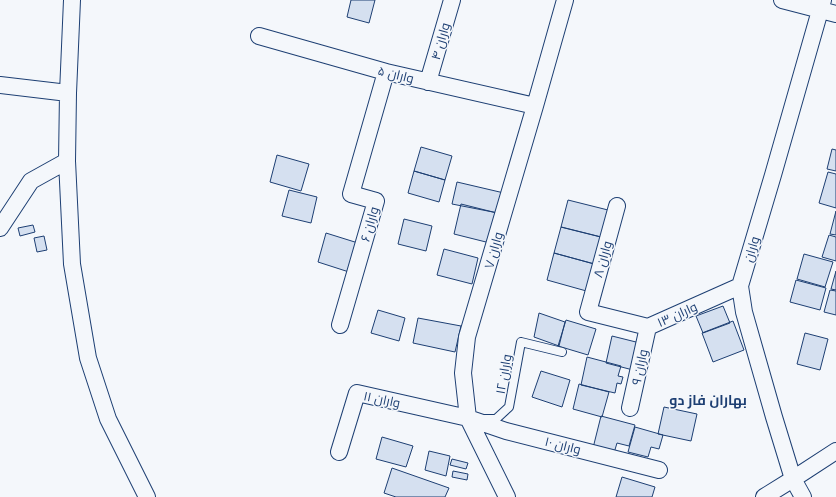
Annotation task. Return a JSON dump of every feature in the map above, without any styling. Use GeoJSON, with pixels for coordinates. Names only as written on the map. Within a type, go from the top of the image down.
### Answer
{"type":"FeatureCollection","features":[{"type":"Feature","properties":{"kind":"street"},"geometry":{"type":"LineString","coordinates":[[72,0],[67,161],[72,264],[88,358],[108,419],[147,497]]}},
{"type":"Feature","properties":{"kind":"street","name":"واران ۴"},"geometry":{"type":"LineString","coordinates":[[428,82],[452,0]]}},
{"type":"Feature","properties":{"kind":"street","name":"واران ۷"},"geometry":{"type":"LineString","coordinates":[[507,497],[468,418],[463,373],[467,337],[565,0]]}},
{"type":"Feature","properties":{"kind":"street"},"geometry":{"type":"LineString","coordinates":[[782,0],[821,5],[836,14]]}},
{"type":"Feature","properties":{"kind":"street","name":"واران"},"geometry":{"type":"LineString","coordinates":[[803,497],[793,479],[774,417],[744,312],[740,286],[821,5]]}},
{"type":"Feature","properties":{"kind":"street","name":"واران ۵"},"geometry":{"type":"LineString","coordinates":[[259,36],[386,72],[535,106]]}},
{"type":"Feature","properties":{"kind":"street","name":"واران ۶"},"geometry":{"type":"LineString","coordinates":[[340,326],[376,201],[351,194],[386,72]]}},
{"type":"Feature","properties":{"kind":"street"},"geometry":{"type":"LineString","coordinates":[[0,85],[68,93]]}},
{"type":"Feature","properties":{"kind":"street"},"geometry":{"type":"LineString","coordinates":[[0,228],[31,181],[67,161]]}},
{"type":"Feature","properties":{"kind":"street","name":"واران ۸"},"geometry":{"type":"LineString","coordinates":[[588,312],[617,206]]}},
{"type":"Feature","properties":{"kind":"street","name":"واران ۱۳"},"geometry":{"type":"LineString","coordinates":[[588,312],[648,327],[740,286]]}},
{"type":"Feature","properties":{"kind":"street","name":"واران ۹"},"geometry":{"type":"LineString","coordinates":[[630,408],[648,327]]}},
{"type":"Feature","properties":{"kind":"street","name":"واران ۱۱"},"geometry":{"type":"LineString","coordinates":[[339,452],[357,393],[468,418]]}},
{"type":"Feature","properties":{"kind":"street","name":"واران ۱۰"},"geometry":{"type":"LineString","coordinates":[[468,418],[506,431],[659,470]]}},
{"type":"Feature","properties":{"kind":"street"},"geometry":{"type":"LineString","coordinates":[[764,497],[836,451]]}},
{"type":"Feature","properties":{"kind":"lane","name":"واران ۱۲"},"geometry":{"type":"LineString","coordinates":[[468,418],[496,419],[509,407],[521,342],[562,352]]}},
{"type":"Feature","properties":{"kind":"building"},"geometry":{"type":"Polygon","coordinates":[[[351,0],[375,0],[369,23],[347,17],[351,0]]]}},
{"type":"Feature","properties":{"kind":"building"},"geometry":{"type":"Polygon","coordinates":[[[421,147],[452,156],[445,180],[414,171],[421,147]]]}},
{"type":"Feature","properties":{"kind":"building"},"geometry":{"type":"Polygon","coordinates":[[[832,149],[836,150],[836,171],[827,169],[832,149]]]}},
{"type":"Feature","properties":{"kind":"building"},"geometry":{"type":"Polygon","coordinates":[[[277,155],[309,164],[301,191],[270,182],[277,155]]]}},
{"type":"Feature","properties":{"kind":"building"},"geometry":{"type":"Polygon","coordinates":[[[414,171],[445,180],[439,202],[408,193],[414,171]]]}},
{"type":"Feature","properties":{"kind":"building"},"geometry":{"type":"Polygon","coordinates":[[[828,172],[836,174],[836,208],[819,203],[828,172]]]}},
{"type":"Feature","properties":{"kind":"building"},"geometry":{"type":"Polygon","coordinates":[[[457,182],[504,193],[498,213],[452,204],[457,182]]]}},
{"type":"Feature","properties":{"kind":"building"},"geometry":{"type":"Polygon","coordinates":[[[289,190],[317,197],[311,223],[282,216],[289,190]]]}},
{"type":"Feature","properties":{"kind":"building"},"geometry":{"type":"Polygon","coordinates":[[[568,200],[612,211],[605,238],[561,227],[568,200]]]}},
{"type":"Feature","properties":{"kind":"building"},"geometry":{"type":"Polygon","coordinates":[[[461,204],[497,213],[490,243],[454,234],[461,204]]]}},
{"type":"Feature","properties":{"kind":"building"},"geometry":{"type":"Polygon","coordinates":[[[836,211],[836,235],[830,234],[836,211]]]}},
{"type":"Feature","properties":{"kind":"building"},"geometry":{"type":"Polygon","coordinates":[[[404,219],[432,226],[426,251],[398,244],[404,219]]]}},
{"type":"Feature","properties":{"kind":"building"},"geometry":{"type":"Polygon","coordinates":[[[33,225],[35,232],[20,236],[18,228],[33,225]]]}},
{"type":"Feature","properties":{"kind":"building"},"geometry":{"type":"Polygon","coordinates":[[[561,227],[605,238],[598,265],[554,253],[561,227]]]}},
{"type":"Feature","properties":{"kind":"building"},"geometry":{"type":"Polygon","coordinates":[[[326,233],[358,243],[349,272],[318,262],[326,233]]]}},
{"type":"Feature","properties":{"kind":"building"},"geometry":{"type":"Polygon","coordinates":[[[829,235],[836,237],[836,261],[822,257],[829,235]]]}},
{"type":"Feature","properties":{"kind":"building"},"geometry":{"type":"Polygon","coordinates":[[[44,236],[47,250],[37,252],[34,238],[44,236]]]}},
{"type":"Feature","properties":{"kind":"building"},"geometry":{"type":"Polygon","coordinates":[[[444,249],[478,258],[472,284],[437,275],[444,249]]]}},
{"type":"Feature","properties":{"kind":"building"},"geometry":{"type":"Polygon","coordinates":[[[554,253],[598,265],[590,292],[547,280],[554,253]]]}},
{"type":"Feature","properties":{"kind":"building"},"geometry":{"type":"Polygon","coordinates":[[[804,254],[833,262],[825,287],[797,279],[804,254]]]}},
{"type":"Feature","properties":{"kind":"building"},"geometry":{"type":"Polygon","coordinates":[[[836,271],[836,290],[831,289],[836,271]]]}},
{"type":"Feature","properties":{"kind":"building"},"geometry":{"type":"Polygon","coordinates":[[[796,280],[826,288],[820,310],[790,302],[796,280]]]}},
{"type":"Feature","properties":{"kind":"building"},"geometry":{"type":"Polygon","coordinates":[[[830,290],[836,291],[836,315],[824,312],[830,290]]]}},
{"type":"Feature","properties":{"kind":"building"},"geometry":{"type":"Polygon","coordinates":[[[723,306],[730,323],[703,333],[696,316],[723,306]]]}},
{"type":"Feature","properties":{"kind":"building"},"geometry":{"type":"Polygon","coordinates":[[[378,310],[405,318],[399,341],[371,333],[378,310]]]}},
{"type":"Feature","properties":{"kind":"building"},"geometry":{"type":"Polygon","coordinates":[[[539,313],[565,322],[559,346],[534,337],[539,313]]]}},
{"type":"Feature","properties":{"kind":"building"},"geometry":{"type":"Polygon","coordinates":[[[418,318],[461,326],[455,352],[413,343],[418,318]]]}},
{"type":"Feature","properties":{"kind":"building"},"geometry":{"type":"Polygon","coordinates":[[[566,320],[596,329],[588,355],[558,346],[566,320]]]}},
{"type":"Feature","properties":{"kind":"building"},"geometry":{"type":"Polygon","coordinates":[[[733,321],[744,350],[713,362],[702,333],[733,321]]]}},
{"type":"Feature","properties":{"kind":"building"},"geometry":{"type":"Polygon","coordinates":[[[805,333],[828,339],[820,370],[797,364],[805,333]]]}},
{"type":"Feature","properties":{"kind":"building"},"geometry":{"type":"Polygon","coordinates":[[[612,336],[640,343],[633,370],[606,363],[612,336]]]}},
{"type":"Feature","properties":{"kind":"building"},"geometry":{"type":"Polygon","coordinates":[[[587,357],[621,366],[618,376],[623,377],[621,384],[617,383],[615,393],[581,385],[587,357]]]}},
{"type":"Feature","properties":{"kind":"building"},"geometry":{"type":"Polygon","coordinates":[[[541,371],[570,380],[562,407],[532,397],[541,371]]]}},
{"type":"Feature","properties":{"kind":"building"},"geometry":{"type":"Polygon","coordinates":[[[579,384],[609,392],[602,417],[573,409],[579,384]]]}},
{"type":"Feature","properties":{"kind":"building"},"geometry":{"type":"Polygon","coordinates":[[[664,407],[697,414],[691,441],[658,434],[664,407]]]}},
{"type":"Feature","properties":{"kind":"building"},"geometry":{"type":"Polygon","coordinates":[[[601,416],[635,425],[629,446],[617,443],[614,453],[593,448],[601,416]]]}},
{"type":"Feature","properties":{"kind":"building"},"geometry":{"type":"Polygon","coordinates":[[[635,427],[663,435],[659,449],[651,447],[648,457],[628,452],[635,427]]]}},
{"type":"Feature","properties":{"kind":"building"},"geometry":{"type":"Polygon","coordinates":[[[382,437],[413,446],[406,467],[376,459],[382,437]]]}},
{"type":"Feature","properties":{"kind":"building"},"geometry":{"type":"Polygon","coordinates":[[[429,451],[450,456],[446,476],[425,470],[429,451]]]}},
{"type":"Feature","properties":{"kind":"building"},"geometry":{"type":"Polygon","coordinates":[[[452,459],[468,463],[466,469],[450,465],[452,459]]]}},
{"type":"Feature","properties":{"kind":"building"},"geometry":{"type":"Polygon","coordinates":[[[392,468],[449,488],[445,497],[396,497],[384,493],[392,468]]]}},
{"type":"Feature","properties":{"kind":"building"},"geometry":{"type":"Polygon","coordinates":[[[453,471],[468,474],[467,480],[452,477],[453,471]]]}},
{"type":"Feature","properties":{"kind":"building"},"geometry":{"type":"Polygon","coordinates":[[[622,477],[655,487],[652,497],[616,497],[622,477]]]}},
{"type":"Feature","properties":{"kind":"district","name":"بهاران فاز دو"},"geometry":{"type":"Point","coordinates":[708,400]}}]}
